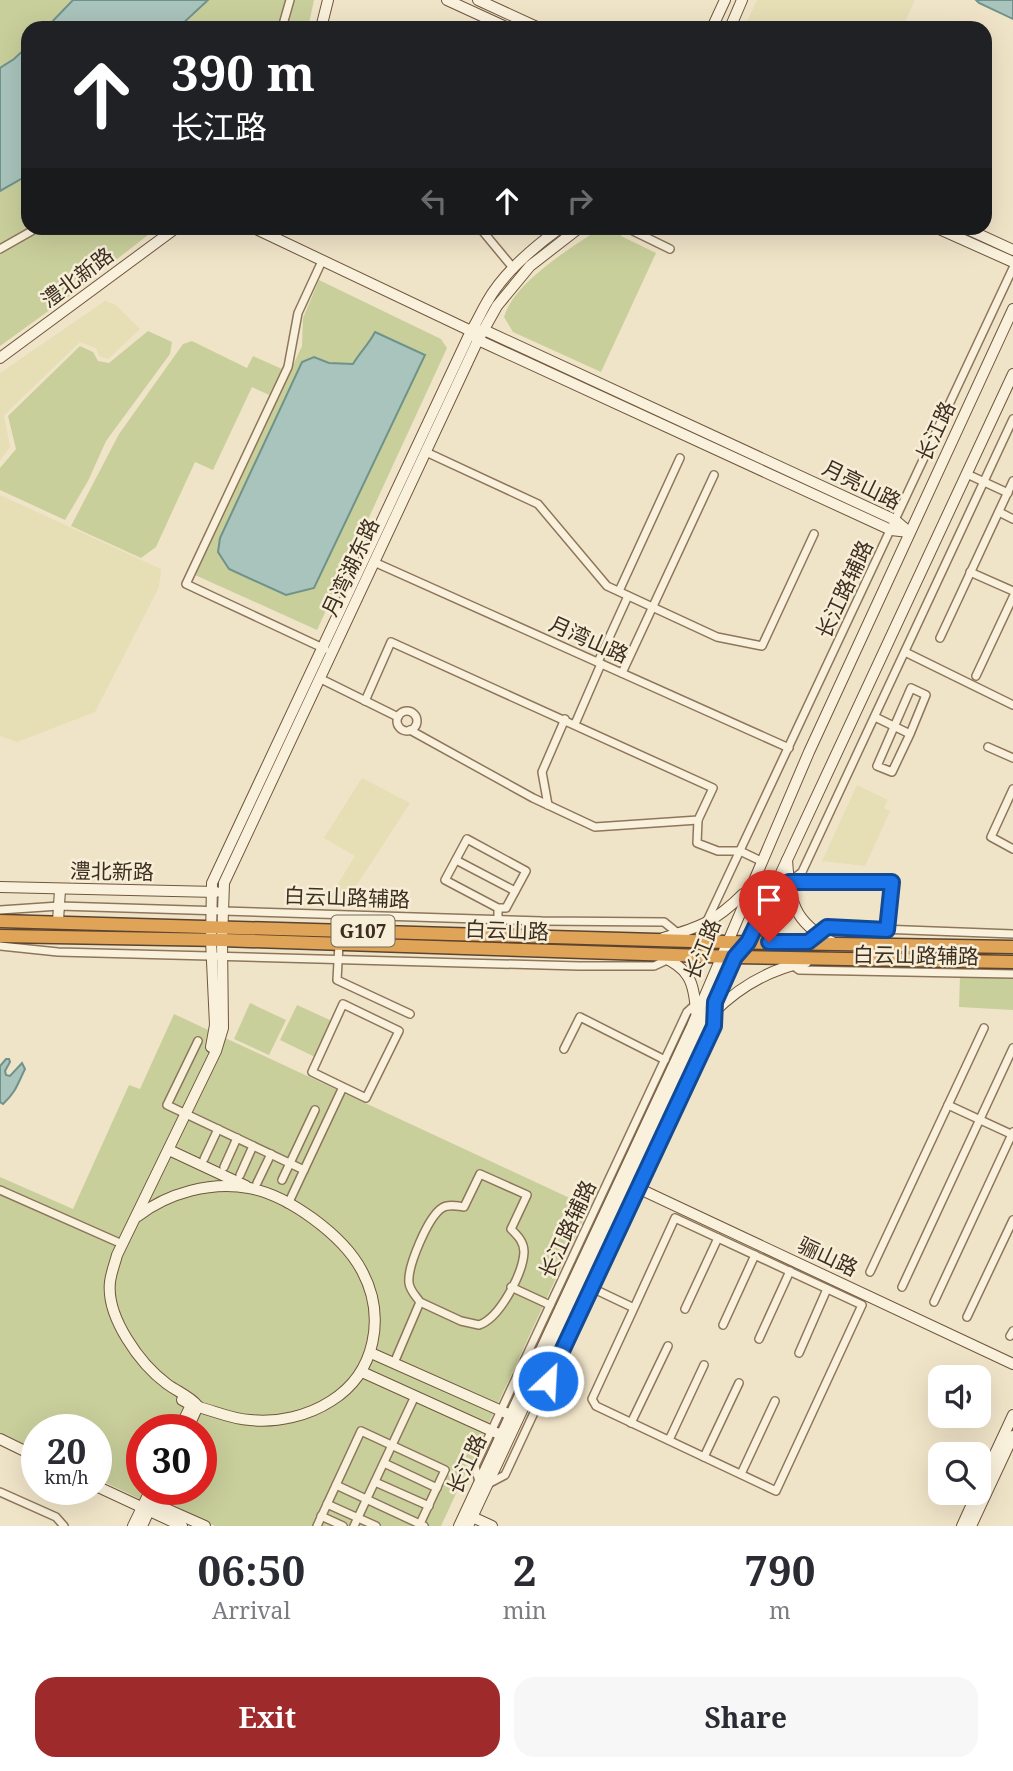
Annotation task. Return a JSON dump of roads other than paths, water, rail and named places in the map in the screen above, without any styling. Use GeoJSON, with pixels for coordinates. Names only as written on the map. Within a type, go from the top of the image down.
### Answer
{"type":"FeatureCollection","features":[{"type":"Feature","properties":{"kind":"highway","name":"白云山路"},"geometry":{"type":"LineString","coordinates":[[0,921],[58,921],[339,944],[662,957],[681,954],[1013,962]]}},
{"type":"Feature","properties":{"kind":"highway","name":"白云山路"},"geometry":{"type":"LineString","coordinates":[[0,936],[498,935],[661,939],[682,937],[726,942],[813,939],[832,943],[1013,947]]}},
{"type":"Feature","properties":{"kind":"street"},"geometry":{"type":"LineString","coordinates":[[284,21],[290,0]]}},
{"type":"Feature","properties":{"kind":"street"},"geometry":{"type":"LineString","coordinates":[[322,21],[327,0]]}},
{"type":"Feature","properties":{"kind":"street"},"geometry":{"type":"LineString","coordinates":[[478,0],[524,21]]}},
{"type":"Feature","properties":{"kind":"street"},"geometry":{"type":"LineString","coordinates":[[715,21],[725,0]]}},
{"type":"Feature","properties":{"kind":"street"},"geometry":{"type":"LineString","coordinates":[[733,21],[743,0]]}},
{"type":"Feature","properties":{"kind":"street"},"geometry":{"type":"LineString","coordinates":[[450,1],[493,21]]}},
{"type":"Feature","properties":{"kind":"street"},"geometry":{"type":"LineString","coordinates":[[0,249],[25,235]]}},
{"type":"Feature","properties":{"kind":"street","name":"澧北新路"},"geometry":{"type":"LineString","coordinates":[[0,358],[167,235]]}},
{"type":"Feature","properties":{"kind":"street","name":"月亮山路"},"geometry":{"type":"LineString","coordinates":[[268,235],[471,331],[478,340],[891,530],[909,532]]}},
{"type":"Feature","properties":{"kind":"street"},"geometry":{"type":"LineString","coordinates":[[486,235],[514,269]]}},
{"type":"Feature","properties":{"kind":"street","name":"月湾湖东路"},"geometry":{"type":"LineString","coordinates":[[184,1113],[212,1045],[215,1025],[216,934],[211,912],[212,883],[471,331],[488,300],[514,269],[550,235]]}},
{"type":"Feature","properties":{"kind":"street","name":"月湾湖东路"},"geometry":{"type":"LineString","coordinates":[[216,934],[223,912],[224,883],[478,340],[497,306],[530,266],[570,235]]}},
{"type":"Feature","properties":{"kind":"street"},"geometry":{"type":"LineString","coordinates":[[641,235],[670,249]]}},
{"type":"Feature","properties":{"kind":"street"},"geometry":{"type":"LineString","coordinates":[[951,235],[1013,265]]}},
{"type":"Feature","properties":{"kind":"street"},"geometry":{"type":"LineString","coordinates":[[980,235],[1013,250]]}},
{"type":"Feature","properties":{"kind":"street"},"geometry":{"type":"LineString","coordinates":[[322,261],[298,313],[288,367],[186,584],[332,652]]}},
{"type":"Feature","properties":{"kind":"street","name":"长江路辅路"},"geometry":{"type":"LineString","coordinates":[[705,925],[1013,265]]}},
{"type":"Feature","properties":{"kind":"street","name":"长江路"},"geometry":{"type":"LineString","coordinates":[[700,1000],[909,532],[1013,309]]}},
{"type":"Feature","properties":{"kind":"street","name":"月亮山路"},"geometry":{"type":"LineString","coordinates":[[471,331],[484,330],[895,520],[909,532]]}},
{"type":"Feature","properties":{"kind":"street","name":"长江路"},"geometry":{"type":"LineString","coordinates":[[715,1006],[735,957],[748,942],[774,888],[1013,374]]}},
{"type":"Feature","properties":{"kind":"street"},"geometry":{"type":"LineString","coordinates":[[774,888],[789,882],[802,872],[1013,419]]}},
{"type":"Feature","properties":{"kind":"street"},"geometry":{"type":"LineString","coordinates":[[426,452],[538,504],[607,586],[717,637],[762,646],[814,534]]}},
{"type":"Feature","properties":{"kind":"street"},"geometry":{"type":"LineString","coordinates":[[619,592],[680,458]]}},
{"type":"Feature","properties":{"kind":"street"},"geometry":{"type":"LineString","coordinates":[[967,474],[1007,493]]}},
{"type":"Feature","properties":{"kind":"street"},"geometry":{"type":"LineString","coordinates":[[622,673],[714,475]]}},
{"type":"Feature","properties":{"kind":"street"},"geometry":{"type":"LineString","coordinates":[[940,638],[1013,481]]}},
{"type":"Feature","properties":{"kind":"street"},"geometry":{"type":"LineString","coordinates":[[999,512],[1013,519]]}},
{"type":"Feature","properties":{"kind":"street","name":"月湾山路"},"geometry":{"type":"LineString","coordinates":[[374,562],[789,748]]}},
{"type":"Feature","properties":{"kind":"street"},"geometry":{"type":"LineString","coordinates":[[970,572],[1013,592]]}},
{"type":"Feature","properties":{"kind":"street"},"geometry":{"type":"LineString","coordinates":[[575,724],[628,596]]}},
{"type":"Feature","properties":{"kind":"street"},"geometry":{"type":"LineString","coordinates":[[976,676],[1013,597]]}},
{"type":"Feature","properties":{"kind":"street"},"geometry":{"type":"LineString","coordinates":[[365,701],[391,642],[713,788],[698,820],[697,843],[718,851],[740,852],[761,861]]}},
{"type":"Feature","properties":{"kind":"street"},"geometry":{"type":"LineString","coordinates":[[905,652],[1013,705]]}},
{"type":"Feature","properties":{"kind":"street"},"geometry":{"type":"LineString","coordinates":[[319,678],[398,717]]}},
{"type":"Feature","properties":{"kind":"street"},"geometry":{"type":"LineString","coordinates":[[911,688],[926,695],[909,734],[892,772],[877,766],[911,688]]}},
{"type":"Feature","properties":{"kind":"street"},"geometry":{"type":"LineString","coordinates":[[398,717],[405,711],[414,714],[416,723],[410,730]]}},
{"type":"Feature","properties":{"kind":"street"},"geometry":{"type":"LineString","coordinates":[[398,717],[399,727],[404,730],[410,730],[548,805],[595,827],[698,820]]}},
{"type":"Feature","properties":{"kind":"street"},"geometry":{"type":"LineString","coordinates":[[875,717],[909,734]]}},
{"type":"Feature","properties":{"kind":"street"},"geometry":{"type":"LineString","coordinates":[[548,805],[542,772],[565,719]]}},
{"type":"Feature","properties":{"kind":"street"},"geometry":{"type":"LineString","coordinates":[[988,747],[1013,758]]}},
{"type":"Feature","properties":{"kind":"street"},"geometry":{"type":"LineString","coordinates":[[1013,789],[991,836],[1013,849]]}},
{"type":"Feature","properties":{"kind":"street"},"geometry":{"type":"LineString","coordinates":[[467,839],[526,870],[515,891],[506,908],[498,908],[445,880],[467,839]]}},
{"type":"Feature","properties":{"kind":"street"},"geometry":{"type":"LineString","coordinates":[[787,858],[795,910],[813,939]]}},
{"type":"Feature","properties":{"kind":"street"},"geometry":{"type":"LineString","coordinates":[[456,860],[515,891]]}},
{"type":"Feature","properties":{"kind":"street"},"geometry":{"type":"LineString","coordinates":[[789,882],[892,882],[887,930]]}},
{"type":"Feature","properties":{"kind":"street","name":"澧北新路"},"geometry":{"type":"LineString","coordinates":[[0,887],[223,892]]}},
{"type":"Feature","properties":{"kind":"street"},"geometry":{"type":"LineString","coordinates":[[682,937],[725,912],[749,889]]}},
{"type":"Feature","properties":{"kind":"street"},"geometry":{"type":"LineString","coordinates":[[58,921],[60,890]]}},
{"type":"Feature","properties":{"kind":"street","name":"白云山路辅路"},"geometry":{"type":"LineString","coordinates":[[0,910],[59,906],[498,920],[664,922],[682,937]]}},
{"type":"Feature","properties":{"kind":"street"},"geometry":{"type":"LineString","coordinates":[[498,908],[498,935]]}},
{"type":"Feature","properties":{"kind":"street","name":"白云山路辅路"},"geometry":{"type":"LineString","coordinates":[[813,939],[827,927],[1013,934]]}},
{"type":"Feature","properties":{"kind":"street"},"geometry":{"type":"LineString","coordinates":[[726,942],[735,957]]}},
{"type":"Feature","properties":{"kind":"street"},"geometry":{"type":"LineString","coordinates":[[339,944],[337,980],[410,1014]]}},
{"type":"Feature","properties":{"kind":"street"},"geometry":{"type":"LineString","coordinates":[[0,946],[58,952],[216,957],[642,966],[654,965],[662,957],[690,977],[700,1000],[700,1017]]}},
{"type":"Feature","properties":{"kind":"street"},"geometry":{"type":"LineString","coordinates":[[781,956],[791,965]]}},
{"type":"Feature","properties":{"kind":"street"},"geometry":{"type":"LineString","coordinates":[[700,1017],[756,979],[791,965],[831,958]]}},
{"type":"Feature","properties":{"kind":"street","name":"白云山路辅路"},"geometry":{"type":"LineString","coordinates":[[791,965],[799,970],[1013,974]]}},
{"type":"Feature","properties":{"kind":"street","name":"长江路辅路"},"geometry":{"type":"LineString","coordinates":[[510,1415],[550,1305],[687,1012],[700,1000]]}},
{"type":"Feature","properties":{"kind":"street"},"geometry":{"type":"LineString","coordinates":[[343,1004],[399,1031],[366,1098],[343,1087],[312,1072],[343,1004]]}},
{"type":"Feature","properties":{"kind":"street"},"geometry":{"type":"LineString","coordinates":[[483,1483],[505,1475],[714,1026],[715,1006]]}},
{"type":"Feature","properties":{"kind":"street"},"geometry":{"type":"LineString","coordinates":[[564,1049],[580,1017],[665,1060]]}},
{"type":"Feature","properties":{"kind":"street","name":"长江路"},"geometry":{"type":"LineString","coordinates":[[483,1483],[496,1433],[510,1415],[627,1183],[700,1017]]}},
{"type":"Feature","properties":{"kind":"street","name":"长江路"},"geometry":{"type":"LineString","coordinates":[[459,1526],[468,1519],[510,1415],[700,1017]]}},
{"type":"Feature","properties":{"kind":"street"},"geometry":{"type":"LineString","coordinates":[[870,1272],[984,1028]]}},
{"type":"Feature","properties":{"kind":"street"},"geometry":{"type":"LineString","coordinates":[[198,1041],[167,1105],[304,1170]]}},
{"type":"Feature","properties":{"kind":"street"},"geometry":{"type":"LineString","coordinates":[[902,1287],[1013,1048]]}},
{"type":"Feature","properties":{"kind":"street"},"geometry":{"type":"LineString","coordinates":[[288,1204],[343,1087]]}},
{"type":"Feature","properties":{"kind":"street"},"geometry":{"type":"LineString","coordinates":[[934,1302],[1013,1134],[948,1105]]}},
{"type":"Feature","properties":{"kind":"street"},"geometry":{"type":"LineString","coordinates":[[282,1180],[315,1110]]}},
{"type":"Feature","properties":{"kind":"street"},"geometry":{"type":"LineString","coordinates":[[169,1150],[253,1186],[306,1214],[344,1247],[361,1269],[371,1291],[375,1333],[371,1353],[362,1372],[345,1393],[303,1415],[253,1421],[235,1418],[194,1406],[164,1388],[131,1353],[119,1333],[111,1312],[106,1284],[112,1256],[135,1218],[184,1113]]}},
{"type":"Feature","properties":{"kind":"street"},"geometry":{"type":"LineString","coordinates":[[120,1243],[184,1113]]}},
{"type":"Feature","properties":{"kind":"street"},"geometry":{"type":"LineString","coordinates":[[204,1159],[218,1129]]}},
{"type":"Feature","properties":{"kind":"street"},"geometry":{"type":"LineString","coordinates":[[224,1167],[237,1138]]}},
{"type":"Feature","properties":{"kind":"street"},"geometry":{"type":"LineString","coordinates":[[240,1175],[253,1146]]}},
{"type":"Feature","properties":{"kind":"street"},"geometry":{"type":"LineString","coordinates":[[253,1186],[271,1154]]}},
{"type":"Feature","properties":{"kind":"street"},"geometry":{"type":"LineString","coordinates":[[480,1174],[527,1195],[511,1229],[522,1241],[522,1266],[504,1303],[496,1313],[479,1325],[461,1321],[420,1303],[411,1289],[409,1277],[412,1262],[428,1224],[442,1208],[452,1205],[464,1207],[480,1174]]}},
{"type":"Feature","properties":{"kind":"street","name":"骊山路"},"geometry":{"type":"LineString","coordinates":[[627,1183],[1013,1364]]}},
{"type":"Feature","properties":{"kind":"street"},"geometry":{"type":"LineString","coordinates":[[135,1218],[165,1199],[193,1190],[253,1186]]}},
{"type":"Feature","properties":{"kind":"street"},"geometry":{"type":"LineString","coordinates":[[0,1190],[120,1243]]}},
{"type":"Feature","properties":{"kind":"street"},"geometry":{"type":"LineString","coordinates":[[676,1218],[755,1255],[862,1305],[776,1491],[596,1406],[593,1399],[676,1218]]}},
{"type":"Feature","properties":{"kind":"street"},"geometry":{"type":"LineString","coordinates":[[967,1317],[1013,1220]]}},
{"type":"Feature","properties":{"kind":"street"},"geometry":{"type":"LineString","coordinates":[[685,1309],[718,1238]]}},
{"type":"Feature","properties":{"kind":"street"},"geometry":{"type":"LineString","coordinates":[[723,1325],[755,1255]]}},
{"type":"Feature","properties":{"kind":"street"},"geometry":{"type":"LineString","coordinates":[[759,1339],[790,1271]]}},
{"type":"Feature","properties":{"kind":"street"},"geometry":{"type":"LineString","coordinates":[[511,1287],[550,1305]]}},
{"type":"Feature","properties":{"kind":"street"},"geometry":{"type":"LineString","coordinates":[[592,1288],[634,1308]]}},
{"type":"Feature","properties":{"kind":"street"},"geometry":{"type":"LineString","coordinates":[[799,1353],[827,1289]]}},
{"type":"Feature","properties":{"kind":"street"},"geometry":{"type":"LineString","coordinates":[[394,1363],[420,1303]]}},
{"type":"Feature","properties":{"kind":"street"},"geometry":{"type":"LineString","coordinates":[[632,1423],[668,1346]]}},
{"type":"Feature","properties":{"kind":"street"},"geometry":{"type":"LineString","coordinates":[[371,1353],[510,1415]]}},
{"type":"Feature","properties":{"kind":"street"},"geometry":{"type":"LineString","coordinates":[[668,1440],[704,1365]]}},
{"type":"Feature","properties":{"kind":"street"},"geometry":{"type":"LineString","coordinates":[[362,1372],[496,1433]]}},
{"type":"Feature","properties":{"kind":"street"},"geometry":{"type":"LineString","coordinates":[[704,1457],[738,1383]]}},
{"type":"Feature","properties":{"kind":"street"},"geometry":{"type":"LineString","coordinates":[[354,1526],[415,1396]]}},
{"type":"Feature","properties":{"kind":"street"},"geometry":{"type":"LineString","coordinates":[[741,1474],[775,1401]]}},
{"type":"Feature","properties":{"kind":"street"},"geometry":{"type":"LineString","coordinates":[[189,1414],[194,1406]]}},
{"type":"Feature","properties":{"kind":"street"},"geometry":{"type":"LineString","coordinates":[[192,1414],[194,1406]]}},
{"type":"Feature","properties":{"kind":"street"},"geometry":{"type":"LineString","coordinates":[[991,1463],[1013,1415]]}},
{"type":"Feature","properties":{"kind":"street"},"geometry":{"type":"LineString","coordinates":[[317,1526],[361,1431],[445,1470],[421,1525],[336,1485]]}},
{"type":"Feature","properties":{"kind":"street"},"geometry":{"type":"LineString","coordinates":[[971,1526],[1013,1436]]}},
{"type":"Feature","properties":{"kind":"street"},"geometry":{"type":"LineString","coordinates":[[0,1439],[21,1449]]}},
{"type":"Feature","properties":{"kind":"street"},"geometry":{"type":"LineString","coordinates":[[384,1463],[437,1488]]}},
{"type":"Feature","properties":{"kind":"street"},"geometry":{"type":"LineString","coordinates":[[375,1482],[429,1506]]}},
{"type":"Feature","properties":{"kind":"street"},"geometry":{"type":"LineString","coordinates":[[112,1492],[205,1526]]}},
{"type":"Feature","properties":{"kind":"street"},"geometry":{"type":"LineString","coordinates":[[0,1502],[2,1493],[55,1517],[64,1526]]}},
{"type":"Feature","properties":{"kind":"street"},"geometry":{"type":"LineString","coordinates":[[327,1504],[376,1526]]}},
{"type":"Feature","properties":{"kind":"street"},"geometry":{"type":"LineString","coordinates":[[962,1526],[972,1505]]}},
{"type":"Feature","properties":{"kind":"street"},"geometry":{"type":"LineString","coordinates":[[133,1526],[148,1507]]}},
{"type":"Feature","properties":{"kind":"street"},"geometry":{"type":"LineString","coordinates":[[142,1526],[148,1507]]}},
{"type":"Feature","properties":{"kind":"street"},"geometry":{"type":"LineString","coordinates":[[148,1507],[182,1526]]}},
{"type":"Feature","properties":{"kind":"street"},"geometry":{"type":"LineString","coordinates":[[321,1516],[337,1525]]}},
{"type":"Feature","properties":{"kind":"street"},"geometry":{"type":"LineString","coordinates":[[468,1519],[492,1526]]}},
{"type":"Feature","properties":{"kind":"water"},"geometry":{"type":"Polygon","coordinates":[[[73,0],[208,0],[186,21],[53,21],[73,0]]]}},
{"type":"Feature","properties":{"kind":"water"},"geometry":{"type":"Polygon","coordinates":[[[976,0],[1013,0],[1013,19],[979,3],[976,0]]]}},
{"type":"Feature","properties":{"kind":"water"},"geometry":{"type":"Polygon","coordinates":[[[21,52],[21,179],[0,191],[0,68],[21,52]]]}},
{"type":"Feature","properties":{"kind":"water"},"geometry":{"type":"Polygon","coordinates":[[[375,332],[425,355],[314,588],[286,595],[229,569],[218,552],[220,538],[302,362],[314,357],[329,363],[353,364],[375,332]]]}},
{"type":"Feature","properties":{"kind":"water"},"geometry":{"type":"Polygon","coordinates":[[[6,1059],[10,1062],[5,1071],[6,1075],[10,1076],[22,1063],[25,1069],[14,1092],[3,1104],[0,1102],[0,1066],[6,1059]]]}}]}
